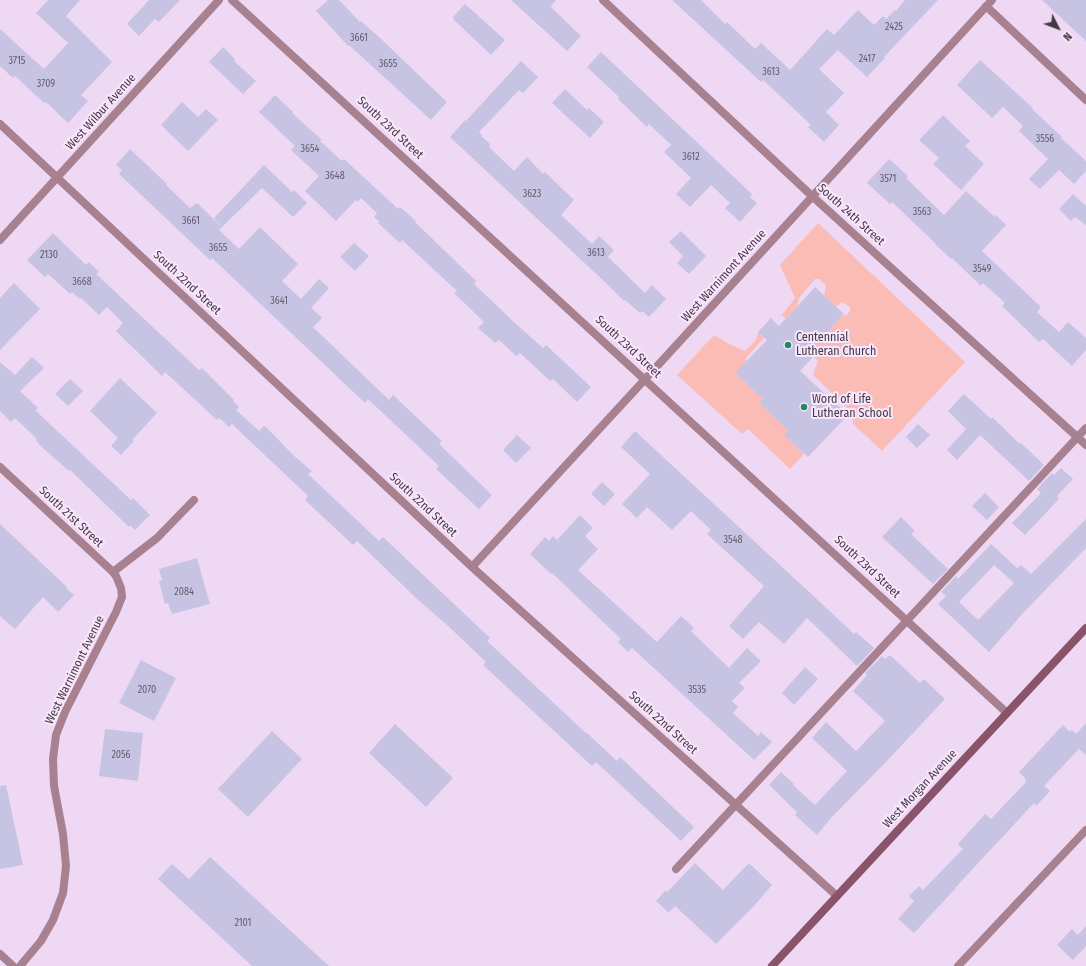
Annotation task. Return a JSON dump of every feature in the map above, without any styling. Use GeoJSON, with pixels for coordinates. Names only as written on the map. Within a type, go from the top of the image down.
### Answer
{"type":"FeatureCollection","features":[{"type":"Feature","properties":{"kind":"street","name":"West Wilbur Avenue"},"geometry":{"type":"LineString","coordinates":[[0,240],[219,0]]}},
{"type":"Feature","properties":{"kind":"street","name":"South 23rd Street"},"geometry":{"type":"LineString","coordinates":[[232,0],[646,379],[1007,713]]}},
{"type":"Feature","properties":{"kind":"street","name":"South 24th Street"},"geometry":{"type":"LineString","coordinates":[[603,0],[812,196],[1086,445]]}},
{"type":"Feature","properties":{"kind":"street","name":"West Warnimont Avenue"},"geometry":{"type":"LineString","coordinates":[[472,567],[646,379],[989,3]]}},
{"type":"Feature","properties":{"kind":"street"},"geometry":{"type":"LineString","coordinates":[[989,3],[1086,100]]}},
{"type":"Feature","properties":{"kind":"street","name":"South 22nd Street"},"geometry":{"type":"LineString","coordinates":[[0,124],[472,567],[837,896]]}},
{"type":"Feature","properties":{"kind":"street"},"geometry":{"type":"LineString","coordinates":[[676,869],[1086,428]]}},
{"type":"Feature","properties":{"kind":"street","name":"South 21st Street"},"geometry":{"type":"LineString","coordinates":[[0,468],[113,572],[121,588]]}},
{"type":"Feature","properties":{"kind":"street"},"geometry":{"type":"LineString","coordinates":[[113,572],[158,538],[194,500]]}},
{"type":"Feature","properties":{"kind":"street","name":"West Warnimont Avenue"},"geometry":{"type":"LineString","coordinates":[[20,966],[41,941],[53,920],[63,893],[66,866],[63,834],[53,779],[53,759],[56,736],[65,712],[116,612],[122,597],[121,588]]}},
{"type":"Feature","properties":{"kind":"street","name":"West Morgan Avenue"},"geometry":{"type":"LineString","coordinates":[[772,966],[1086,628]]}},
{"type":"Feature","properties":{"kind":"street"},"geometry":{"type":"LineString","coordinates":[[958,966],[1086,830]]}},
{"type":"Feature","properties":{"kind":"street"},"geometry":{"type":"LineString","coordinates":[[0,954],[13,966]]}},
{"type":"Feature","properties":{"kind":"shaded area"},"geometry":{"type":"Polygon","coordinates":[[[818,223],[965,362],[882,451],[853,424],[853,413],[813,375],[818,361],[809,352],[842,316],[847,315],[850,311],[850,307],[842,302],[836,307],[824,296],[826,285],[819,279],[815,279],[799,298],[797,306],[786,319],[782,315],[795,298],[780,265],[818,223]]]}},
{"type":"Feature","properties":{"kind":"shaded area"},"geometry":{"type":"Polygon","coordinates":[[[758,332],[764,338],[745,359],[747,361],[736,374],[763,399],[759,403],[788,431],[785,435],[804,454],[790,469],[748,429],[742,434],[677,375],[714,335],[745,351],[756,340],[758,332]]]}},
{"type":"Feature","properties":{"kind":"building"},"geometry":{"type":"Polygon","coordinates":[[[48,0],[80,0],[66,16],[112,62],[81,95],[88,101],[68,123],[15,76],[13,78],[0,66],[0,29],[44,69],[68,43],[36,13],[48,0]]]}},
{"type":"Feature","properties":{"kind":"building"},"geometry":{"type":"Polygon","coordinates":[[[149,0],[180,0],[159,22],[155,19],[139,36],[127,24],[149,0]]]}},
{"type":"Feature","properties":{"kind":"building"},"geometry":{"type":"Polygon","coordinates":[[[328,0],[339,0],[360,22],[361,21],[380,38],[447,102],[431,120],[349,45],[348,46],[316,11],[328,0]]]}},
{"type":"Feature","properties":{"kind":"building"},"geometry":{"type":"Polygon","coordinates":[[[511,0],[556,0],[551,6],[552,8],[581,36],[567,51],[511,0]]]}},
{"type":"Feature","properties":{"kind":"building"},"geometry":{"type":"Polygon","coordinates":[[[672,0],[701,0],[725,24],[727,22],[755,49],[761,43],[790,70],[827,29],[834,35],[858,10],[874,25],[883,16],[886,19],[895,10],[896,11],[905,0],[938,0],[867,77],[838,50],[819,69],[844,93],[826,112],[839,125],[824,142],[808,127],[811,125],[792,107],[763,80],[761,82],[672,0]]]}},
{"type":"Feature","properties":{"kind":"building"},"geometry":{"type":"Polygon","coordinates":[[[1042,0],[1086,0],[1086,41],[1042,0]]]}},
{"type":"Feature","properties":{"kind":"building"},"geometry":{"type":"Polygon","coordinates":[[[465,4],[505,40],[491,55],[453,19],[453,17],[465,4]]]}},
{"type":"Feature","properties":{"kind":"building"},"geometry":{"type":"Polygon","coordinates":[[[223,47],[235,59],[234,61],[256,81],[243,94],[209,62],[223,47]]]}},
{"type":"Feature","properties":{"kind":"building"},"geometry":{"type":"Polygon","coordinates":[[[601,52],[752,194],[750,197],[757,203],[740,222],[725,208],[730,203],[711,185],[690,207],[676,194],[691,178],[664,152],[671,145],[649,124],[647,127],[618,99],[619,97],[587,67],[601,52]]]}},
{"type":"Feature","properties":{"kind":"building"},"geometry":{"type":"Polygon","coordinates":[[[980,60],[1033,108],[1032,109],[1086,161],[1086,171],[1074,184],[1059,170],[1040,189],[1029,179],[1048,159],[1019,131],[1023,126],[1003,107],[992,118],[957,85],[980,60]]]}},
{"type":"Feature","properties":{"kind":"building"},"geometry":{"type":"Polygon","coordinates":[[[521,61],[538,77],[523,93],[519,90],[479,132],[482,135],[481,136],[490,144],[489,147],[514,171],[527,157],[543,174],[545,172],[574,200],[561,215],[591,243],[593,243],[599,236],[614,250],[608,257],[645,293],[652,285],[666,299],[649,317],[642,311],[640,313],[625,300],[624,301],[450,137],[521,61]]]}},
{"type":"Feature","properties":{"kind":"building"},"geometry":{"type":"Polygon","coordinates":[[[565,89],[587,110],[589,108],[604,122],[590,138],[552,103],[565,89]]]}},
{"type":"Feature","properties":{"kind":"building"},"geometry":{"type":"Polygon","coordinates":[[[275,95],[342,161],[344,159],[398,209],[400,207],[416,221],[415,222],[476,281],[474,284],[514,322],[543,348],[546,345],[591,387],[577,402],[553,379],[550,381],[520,353],[516,356],[499,340],[495,343],[478,328],[484,322],[454,293],[457,291],[402,240],[400,243],[378,223],[379,221],[374,217],[377,213],[361,198],[358,202],[356,200],[336,221],[305,191],[319,176],[291,150],[295,146],[259,112],[275,95]]]}},
{"type":"Feature","properties":{"kind":"building"},"geometry":{"type":"Polygon","coordinates":[[[182,102],[198,117],[206,109],[218,120],[188,151],[161,125],[182,102]]]}},
{"type":"Feature","properties":{"kind":"building"},"geometry":{"type":"Polygon","coordinates":[[[943,115],[970,141],[965,146],[984,164],[961,190],[933,164],[939,158],[919,140],[943,115]]]}},
{"type":"Feature","properties":{"kind":"building"},"geometry":{"type":"Polygon","coordinates":[[[130,149],[190,208],[197,203],[222,227],[219,230],[239,249],[260,227],[298,264],[282,281],[301,299],[319,279],[329,288],[311,308],[322,318],[313,327],[389,400],[393,395],[442,441],[439,444],[492,495],[479,509],[436,469],[439,466],[368,399],[365,403],[212,258],[210,260],[119,174],[122,170],[116,165],[130,149]]]}},
{"type":"Feature","properties":{"kind":"building"},"geometry":{"type":"Polygon","coordinates":[[[889,159],[908,176],[906,178],[944,215],[966,191],[1006,225],[982,251],[1041,307],[1037,312],[1059,332],[1068,322],[1086,338],[1086,350],[1072,366],[1043,339],[1039,342],[1002,306],[1005,303],[983,283],[981,286],[892,202],[890,204],[867,183],[889,159]]]}},
{"type":"Feature","properties":{"kind":"building"},"geometry":{"type":"Polygon","coordinates":[[[264,165],[292,192],[294,190],[307,203],[293,217],[262,188],[222,227],[214,218],[264,165]]]}},
{"type":"Feature","properties":{"kind":"building"},"geometry":{"type":"Polygon","coordinates":[[[1073,194],[1086,206],[1086,225],[1075,217],[1071,221],[1059,209],[1073,194]]]}},
{"type":"Feature","properties":{"kind":"building"},"geometry":{"type":"Polygon","coordinates":[[[681,231],[706,256],[689,274],[677,263],[683,256],[669,242],[681,231]]]}},
{"type":"Feature","properties":{"kind":"building"},"geometry":{"type":"Polygon","coordinates":[[[53,233],[86,265],[89,262],[99,272],[96,274],[199,370],[202,368],[234,400],[233,401],[239,407],[236,410],[259,431],[264,426],[267,428],[293,455],[312,471],[308,474],[379,541],[383,537],[490,638],[487,641],[617,761],[620,757],[694,827],[681,841],[596,762],[592,766],[483,665],[486,662],[416,598],[357,541],[353,545],[305,500],[308,496],[232,424],[229,427],[219,418],[217,420],[165,372],[162,376],[116,331],[123,323],[107,307],[99,315],[81,298],[80,299],[72,292],[70,294],[48,274],[45,277],[27,260],[53,233]]]}},
{"type":"Feature","properties":{"kind":"building"},"geometry":{"type":"Polygon","coordinates":[[[354,243],[369,256],[355,271],[340,257],[354,243]]]}},
{"type":"Feature","properties":{"kind":"building"},"geometry":{"type":"Polygon","coordinates":[[[14,283],[40,309],[0,350],[0,298],[14,283]]]}},
{"type":"Feature","properties":{"kind":"building"},"geometry":{"type":"Polygon","coordinates":[[[815,287],[844,314],[809,352],[813,357],[800,371],[848,415],[808,457],[784,435],[788,431],[759,403],[763,399],[735,373],[767,340],[758,332],[771,318],[779,326],[815,287]]]}},
{"type":"Feature","properties":{"kind":"building"},"geometry":{"type":"Polygon","coordinates":[[[32,357],[44,368],[20,391],[38,408],[35,410],[131,500],[133,498],[150,515],[135,530],[130,525],[129,527],[70,470],[69,471],[44,449],[36,441],[37,439],[15,418],[11,422],[0,411],[0,362],[15,375],[32,357]]]}},
{"type":"Feature","properties":{"kind":"building"},"geometry":{"type":"Polygon","coordinates":[[[120,378],[157,413],[132,440],[134,441],[121,455],[111,446],[118,438],[90,411],[120,378]]]}},
{"type":"Feature","properties":{"kind":"building"},"geometry":{"type":"Polygon","coordinates":[[[70,379],[83,391],[68,406],[55,394],[70,379]]]}},
{"type":"Feature","properties":{"kind":"building"},"geometry":{"type":"Polygon","coordinates":[[[964,394],[991,419],[992,417],[1044,465],[1029,481],[980,435],[957,460],[947,450],[966,429],[948,411],[964,394]]]}},
{"type":"Feature","properties":{"kind":"building"},"geometry":{"type":"Polygon","coordinates":[[[918,424],[930,435],[917,448],[906,437],[918,424]]]}},
{"type":"Feature","properties":{"kind":"building"},"geometry":{"type":"Polygon","coordinates":[[[635,431],[854,634],[856,632],[874,648],[857,666],[807,618],[784,644],[759,622],[743,639],[729,626],[764,586],[707,534],[711,530],[691,511],[672,530],[647,507],[637,518],[622,504],[650,474],[621,447],[635,431]]]}},
{"type":"Feature","properties":{"kind":"building"},"geometry":{"type":"Polygon","coordinates":[[[517,435],[531,448],[516,463],[503,450],[517,435]]]}},
{"type":"Feature","properties":{"kind":"building"},"geometry":{"type":"Polygon","coordinates":[[[1061,468],[1073,479],[1057,496],[1059,499],[1025,535],[1012,523],[1041,493],[1037,489],[1052,473],[1054,475],[1061,468]]]}},
{"type":"Feature","properties":{"kind":"building"},"geometry":{"type":"Polygon","coordinates":[[[602,482],[615,494],[604,506],[591,494],[602,482]]]}},
{"type":"Feature","properties":{"kind":"building"},"geometry":{"type":"Polygon","coordinates":[[[985,493],[999,507],[987,520],[972,506],[985,493]]]}},
{"type":"Feature","properties":{"kind":"building"},"geometry":{"type":"Polygon","coordinates":[[[580,515],[593,528],[585,536],[598,549],[578,570],[657,642],[681,616],[694,628],[691,631],[729,668],[747,648],[761,661],[739,683],[745,688],[732,701],[738,707],[733,713],[758,736],[761,732],[772,742],[754,760],[632,648],[628,652],[618,642],[621,639],[530,554],[545,537],[549,541],[553,536],[557,540],[580,515]]]}},
{"type":"Feature","properties":{"kind":"building"},"geometry":{"type":"Polygon","coordinates":[[[901,517],[915,531],[911,534],[948,569],[933,584],[882,537],[901,517]]]}},
{"type":"Feature","properties":{"kind":"building"},"geometry":{"type":"Polygon","coordinates":[[[1086,519],[1086,548],[1025,611],[989,652],[938,604],[946,596],[941,592],[956,576],[958,579],[991,544],[1017,568],[1021,565],[1031,574],[1086,519]],[[994,565],[959,602],[978,620],[1014,583],[994,565]]]}},
{"type":"Feature","properties":{"kind":"building"},"geometry":{"type":"Polygon","coordinates":[[[0,524],[74,595],[58,612],[43,597],[15,629],[0,616],[0,524]]]}},
{"type":"Feature","properties":{"kind":"building"},"geometry":{"type":"Polygon","coordinates":[[[197,558],[210,604],[172,614],[168,603],[165,604],[159,581],[162,580],[159,569],[197,558]]]}},
{"type":"Feature","properties":{"kind":"building"},"geometry":{"type":"Polygon","coordinates":[[[890,655],[920,683],[924,679],[945,699],[830,819],[817,835],[795,815],[797,812],[769,785],[781,772],[815,805],[847,771],[812,738],[826,722],[856,751],[885,721],[853,691],[867,675],[865,673],[882,656],[885,659],[890,655]]]}},
{"type":"Feature","properties":{"kind":"building"},"geometry":{"type":"Polygon","coordinates":[[[141,660],[176,678],[154,721],[119,703],[141,660]]]}},
{"type":"Feature","properties":{"kind":"building"},"geometry":{"type":"Polygon","coordinates":[[[805,667],[818,679],[794,705],[782,693],[805,667]]]}},
{"type":"Feature","properties":{"kind":"building"},"geometry":{"type":"Polygon","coordinates":[[[1086,723],[1086,755],[1079,749],[1044,786],[1050,791],[1036,806],[1034,803],[914,933],[898,919],[914,901],[909,896],[919,886],[923,890],[963,849],[958,844],[985,814],[991,819],[1026,782],[1026,779],[1019,772],[1063,725],[1070,732],[1072,730],[1076,734],[1086,723]]]}},
{"type":"Feature","properties":{"kind":"building"},"geometry":{"type":"Polygon","coordinates":[[[395,724],[453,778],[426,807],[369,753],[395,724]]]}},
{"type":"Feature","properties":{"kind":"building"},"geometry":{"type":"Polygon","coordinates":[[[105,729],[143,733],[138,781],[99,776],[105,729]]]}},
{"type":"Feature","properties":{"kind":"building"},"geometry":{"type":"Polygon","coordinates":[[[272,731],[302,759],[248,817],[218,789],[272,731]]]}},
{"type":"Feature","properties":{"kind":"building"},"geometry":{"type":"Polygon","coordinates":[[[6,785],[23,865],[0,869],[0,786],[6,785]]]}},
{"type":"Feature","properties":{"kind":"building"},"geometry":{"type":"Polygon","coordinates":[[[210,857],[329,966],[252,966],[158,879],[172,864],[189,879],[210,857]]]}},
{"type":"Feature","properties":{"kind":"building"},"geometry":{"type":"Polygon","coordinates":[[[695,863],[723,890],[749,863],[772,885],[754,906],[716,944],[675,906],[669,913],[656,901],[665,891],[667,892],[695,863]]]}},
{"type":"Feature","properties":{"kind":"building"},"geometry":{"type":"Polygon","coordinates":[[[1086,926],[1086,946],[1073,960],[1057,945],[1072,929],[1078,935],[1086,926]]]}},
{"type":"Feature","properties":{"kind":"place","name":"Centennial Lutheran Church"},"geometry":{"type":"Point","coordinates":[788,345]}},
{"type":"Feature","properties":{"kind":"place","name":"Word of Life Lutheran School"},"geometry":{"type":"Point","coordinates":[804,407]}}]}
